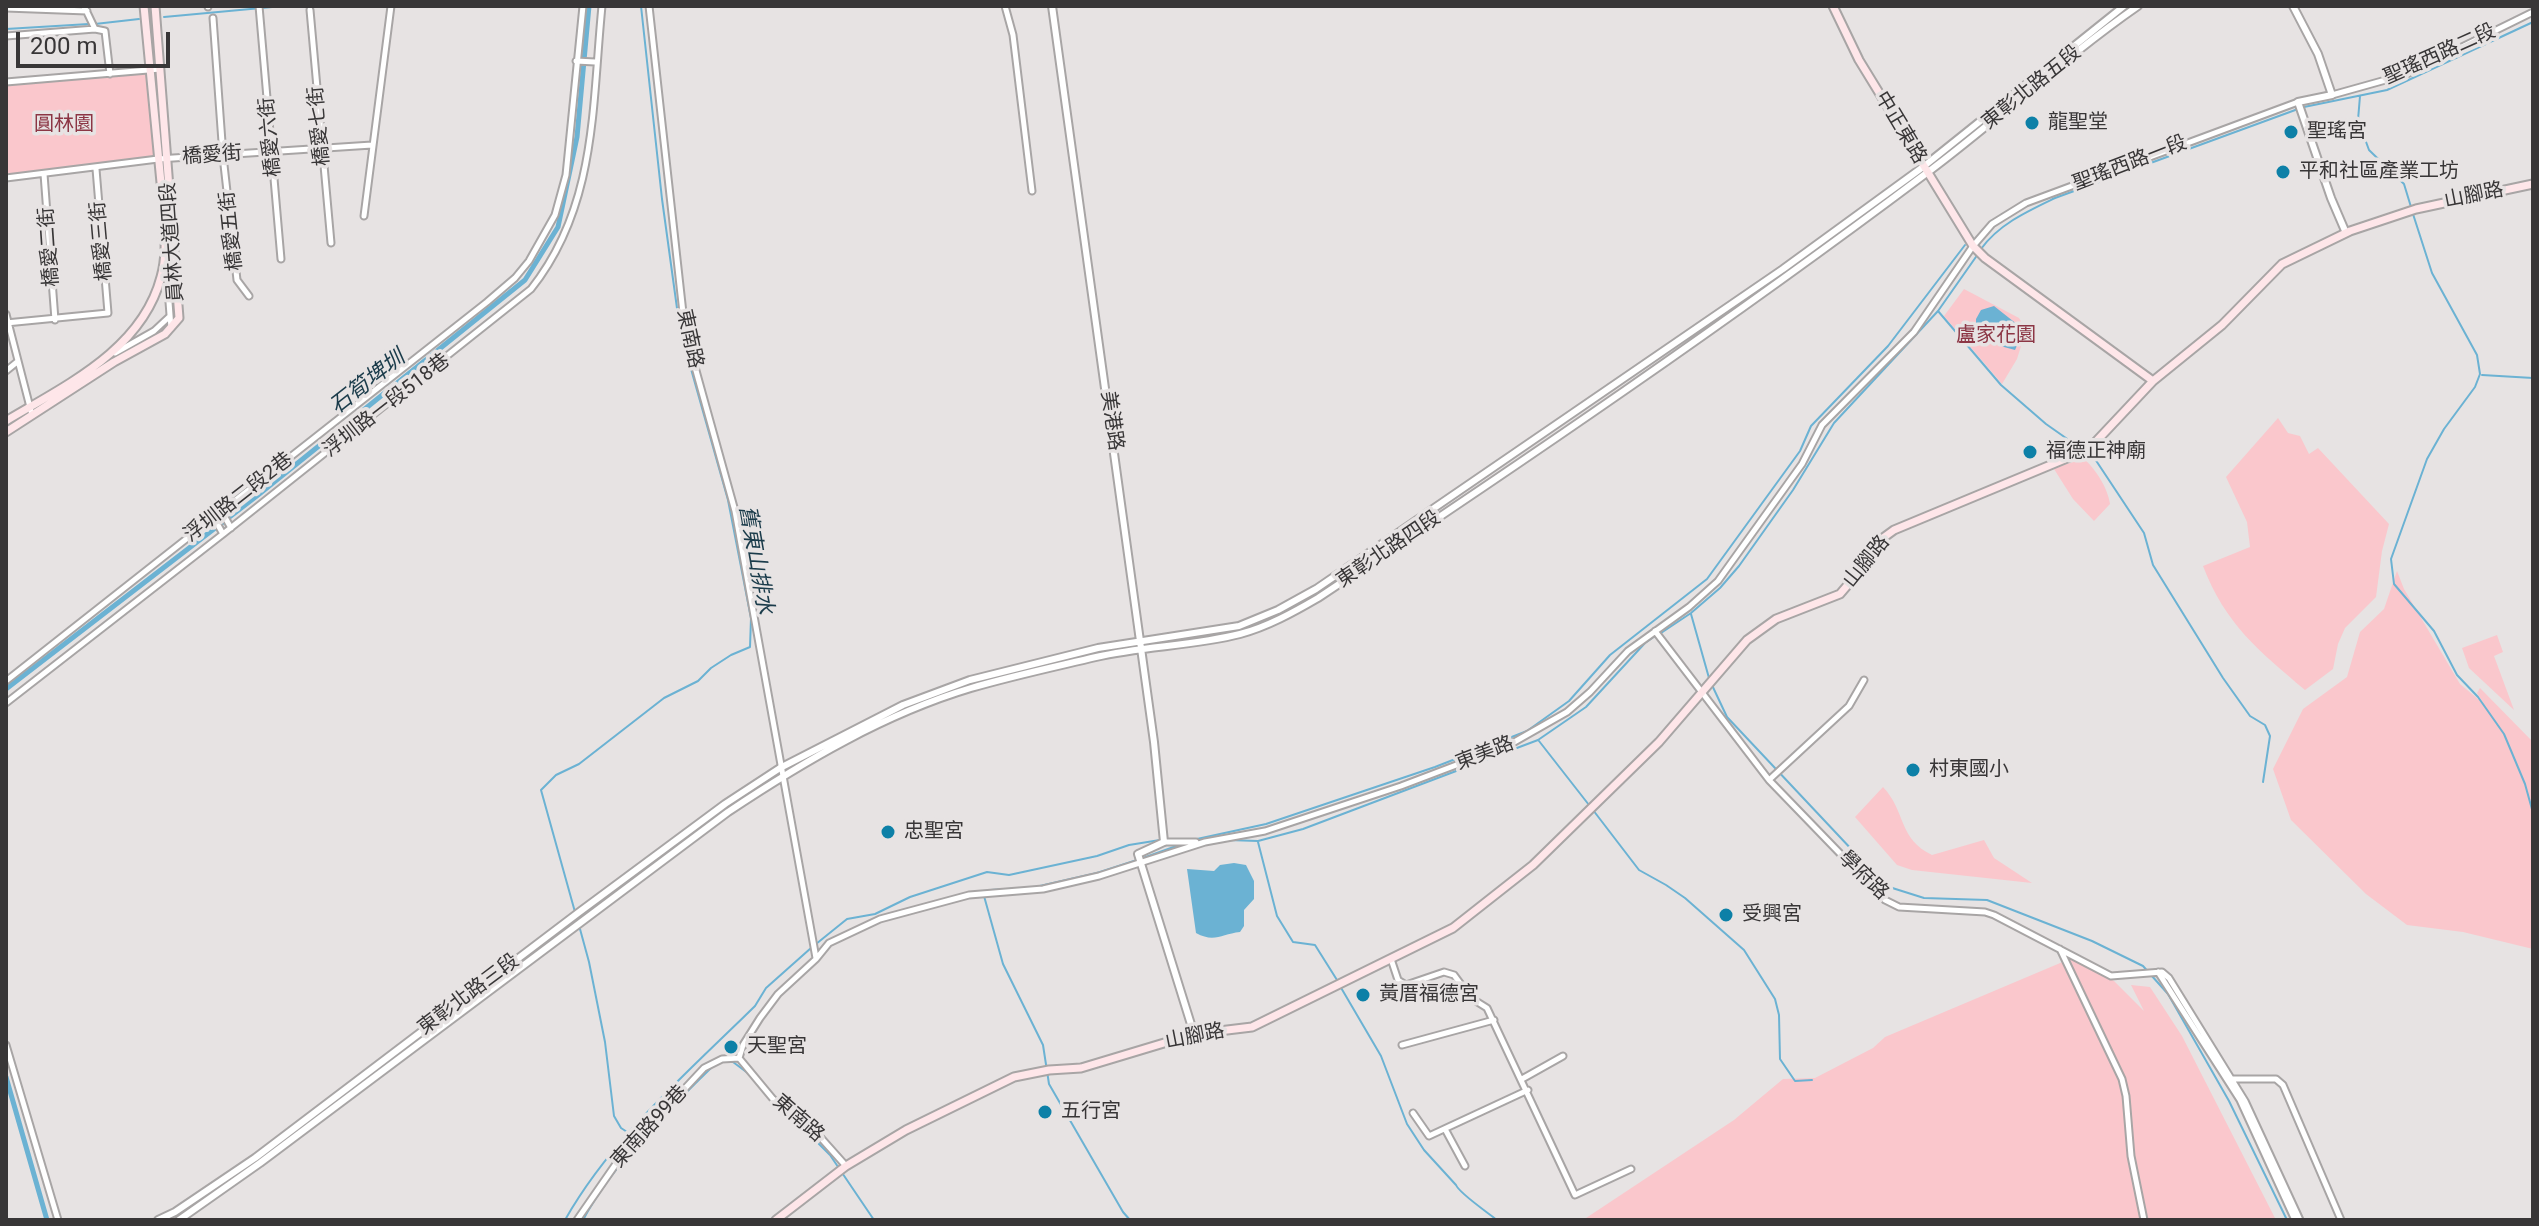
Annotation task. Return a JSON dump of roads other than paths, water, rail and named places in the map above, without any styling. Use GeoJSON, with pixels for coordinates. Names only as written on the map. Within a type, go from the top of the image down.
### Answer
{"type":"FeatureCollection","features":[{"type":"Feature","properties":{"kind":"main road","name":"員林大道四段"},"geometry":{"type":"LineString","coordinates":[[6,421],[30,411],[171,328],[179,318],[144,6]]}},
{"type":"Feature","properties":{"kind":"main road","name":"員林大道四段"},"geometry":{"type":"LineString","coordinates":[[6,432],[30,411],[108,357],[134,332],[146,315],[162,276],[165,246],[163,159],[155,6]]}},
{"type":"Feature","properties":{"kind":"main road","name":"中正東路"},"geometry":{"type":"LineString","coordinates":[[1833,6],[1859,60],[1973,246],[2153,381]]}},
{"type":"Feature","properties":{"kind":"main road","name":"山腳路"},"geometry":{"type":"LineString","coordinates":[[776,1220],[845,1167],[906,1130],[983,1090],[1014,1077],[1046,1070],[1081,1068],[1194,1034],[1252,1027],[1453,928],[1533,865],[1659,742],[1747,640],[1768,624],[1840,594],[1883,538],[1894,530],[2086,451],[2153,381],[2222,325],[2282,264],[2346,233],[2412,210],[2533,184]]}},
{"type":"Feature","properties":{"kind":"street","name":"橋愛六街"},"geometry":{"type":"LineString","coordinates":[[259,6],[281,259]]}},
{"type":"Feature","properties":{"kind":"street"},"geometry":{"type":"LineString","coordinates":[[364,216],[391,6]]}},
{"type":"Feature","properties":{"kind":"street","name":"浮圳路二段2巷"},"geometry":{"type":"LineString","coordinates":[[6,681],[515,278],[529,261],[555,215],[566,175],[583,6]]}},
{"type":"Feature","properties":{"kind":"street","name":"浮圳路一段518巷"},"geometry":{"type":"LineString","coordinates":[[6,703],[531,289],[560,246],[582,189],[602,6]]}},
{"type":"Feature","properties":{"kind":"street","name":"東南路"},"geometry":{"type":"LineString","coordinates":[[649,6],[650,37],[685,331],[735,511],[816,959]]}},
{"type":"Feature","properties":{"kind":"street"},"geometry":{"type":"LineString","coordinates":[[1005,6],[1013,35],[1032,191]]}},
{"type":"Feature","properties":{"kind":"street","name":"美港路"},"geometry":{"type":"LineString","coordinates":[[1052,6],[1140,641],[1164,839]]}},
{"type":"Feature","properties":{"kind":"street","name":"東彰北路五段"},"geometry":{"type":"LineString","coordinates":[[1925,170],[2124,6]]}},
{"type":"Feature","properties":{"kind":"street","name":"東彰北路五段"},"geometry":{"type":"LineString","coordinates":[[1925,170],[2138,6]]}},
{"type":"Feature","properties":{"kind":"street"},"geometry":{"type":"LineString","coordinates":[[2293,6],[2318,54],[2332,95]]}},
{"type":"Feature","properties":{"kind":"street"},"geometry":{"type":"LineString","coordinates":[[8,7],[86,8],[94,26]]}},
{"type":"Feature","properties":{"kind":"street","name":"橋愛七街"},"geometry":{"type":"LineString","coordinates":[[310,10],[331,243]]}},
{"type":"Feature","properties":{"kind":"street","name":"聖瑤西路二段"},"geometry":{"type":"LineString","coordinates":[[2298,102],[2407,74],[2533,12]]}},
{"type":"Feature","properties":{"kind":"street","name":"橋愛五街"},"geometry":{"type":"LineString","coordinates":[[213,18],[223,156],[237,280],[249,296]]}},
{"type":"Feature","properties":{"kind":"street"},"geometry":{"type":"LineString","coordinates":[[6,36],[94,26],[105,31],[110,74]]}},
{"type":"Feature","properties":{"kind":"street"},"geometry":{"type":"LineString","coordinates":[[576,61],[595,62]]}},
{"type":"Feature","properties":{"kind":"street"},"geometry":{"type":"LineString","coordinates":[[6,82],[160,69]]}},
{"type":"Feature","properties":{"kind":"street"},"geometry":{"type":"LineString","coordinates":[[2298,102],[2346,233]]}},
{"type":"Feature","properties":{"kind":"street","name":"聖瑤西路一段"},"geometry":{"type":"LineString","coordinates":[[1718,581],[1802,464],[1822,425],[1914,332],[1973,246],[1992,224],[2026,203],[2298,102]]}},
{"type":"Feature","properties":{"kind":"street","name":"橋愛街"},"geometry":{"type":"LineString","coordinates":[[6,178],[163,159],[372,145]]}},
{"type":"Feature","properties":{"kind":"street","name":"橋愛三街"},"geometry":{"type":"LineString","coordinates":[[55,320],[108,313],[96,169]]}},
{"type":"Feature","properties":{"kind":"street","name":"東彰北路四段"},"geometry":{"type":"LineString","coordinates":[[780,768],[859,725],[948,687],[994,672],[1140,641],[1239,626],[1278,610],[1316,589],[1462,490],[1925,170]]}},
{"type":"Feature","properties":{"kind":"street","name":"東彰北路四段"},"geometry":{"type":"LineString","coordinates":[[782,777],[894,717],[970,688],[1100,656],[1241,634],[1287,615],[1318,598],[1648,374],[1925,170]]}},
{"type":"Feature","properties":{"kind":"street","name":"橋愛二街"},"geometry":{"type":"LineString","coordinates":[[44,174],[55,320]]}},
{"type":"Feature","properties":{"kind":"street"},"geometry":{"type":"LineString","coordinates":[[165,246],[171,328]]}},
{"type":"Feature","properties":{"kind":"street"},"geometry":{"type":"LineString","coordinates":[[6,314],[30,411]]}},
{"type":"Feature","properties":{"kind":"street"},"geometry":{"type":"LineString","coordinates":[[108,357],[154,331],[170,316]]}},
{"type":"Feature","properties":{"kind":"street"},"geometry":{"type":"LineString","coordinates":[[7,323],[55,320]]}},
{"type":"Feature","properties":{"kind":"street"},"geometry":{"type":"LineString","coordinates":[[6,371],[17,362]]}},
{"type":"Feature","properties":{"kind":"street"},"geometry":{"type":"LineString","coordinates":[[1462,490],[1467,497]]}},
{"type":"Feature","properties":{"kind":"street"},"geometry":{"type":"LineString","coordinates":[[222,512],[231,528]]}},
{"type":"Feature","properties":{"kind":"street"},"geometry":{"type":"LineString","coordinates":[[214,518],[223,534]]}},
{"type":"Feature","properties":{"kind":"street","name":"東美路"},"geometry":{"type":"LineString","coordinates":[[1205,842],[1265,831],[1401,786],[1517,742],[1567,712],[1628,651],[1718,581]]}},
{"type":"Feature","properties":{"kind":"street","name":"學府路"},"geometry":{"type":"LineString","coordinates":[[1655,631],[1704,690],[1769,780],[1885,900],[1899,907],[1985,912],[2111,976],[2157,971],[2230,1079],[2297,1220]]}},
{"type":"Feature","properties":{"kind":"street"},"geometry":{"type":"LineString","coordinates":[[1769,780],[1849,706],[1864,680]]}},
{"type":"Feature","properties":{"kind":"street","name":"東彰北路三段"},"geometry":{"type":"LineString","coordinates":[[158,1220],[175,1212],[255,1158],[725,804],[780,768]]}},
{"type":"Feature","properties":{"kind":"street","name":"東彰北路三段"},"geometry":{"type":"LineString","coordinates":[[179,1220],[260,1163],[691,839],[782,777]]}},
{"type":"Feature","properties":{"kind":"street"},"geometry":{"type":"LineString","coordinates":[[1194,1034],[1138,854],[1164,839],[1205,842]]}},
{"type":"Feature","properties":{"kind":"street"},"geometry":{"type":"LineString","coordinates":[[739,1058],[743,1045],[778,994],[829,943],[880,919],[969,895],[1043,889],[1099,876],[1205,842]]}},
{"type":"Feature","properties":{"kind":"street"},"geometry":{"type":"LineString","coordinates":[[2059,948],[2122,1079],[2131,1156],[2144,1220]]}},
{"type":"Feature","properties":{"kind":"street"},"geometry":{"type":"LineString","coordinates":[[1391,959],[1398,980],[1406,985],[1439,972],[1454,975],[1471,998],[1487,1008],[1575,1195],[1631,1169]]}},
{"type":"Feature","properties":{"kind":"street"},"geometry":{"type":"LineString","coordinates":[[1402,1045],[1494,1020]]}},
{"type":"Feature","properties":{"kind":"street"},"geometry":{"type":"LineString","coordinates":[[6,1045],[58,1220]]}},
{"type":"Feature","properties":{"kind":"street"},"geometry":{"type":"LineString","coordinates":[[1522,1079],[1563,1056]]}},
{"type":"Feature","properties":{"kind":"street","name":"東南路"},"geometry":{"type":"LineString","coordinates":[[739,1058],[773,1099],[821,1138],[845,1167]]}},
{"type":"Feature","properties":{"kind":"street","name":"東南路99巷"},"geometry":{"type":"LineString","coordinates":[[577,1220],[629,1147],[704,1068],[722,1059],[739,1058]]}},
{"type":"Feature","properties":{"kind":"street"},"geometry":{"type":"LineString","coordinates":[[2230,1079],[2276,1079],[2283,1085],[2341,1220]]}},
{"type":"Feature","properties":{"kind":"street"},"geometry":{"type":"LineString","coordinates":[[1413,1113],[1427,1135],[1528,1090]]}},
{"type":"Feature","properties":{"kind":"street"},"geometry":{"type":"LineString","coordinates":[[1445,1129],[1465,1166]]}},
{"type":"Feature","properties":{"kind":"water"},"geometry":{"type":"Polygon","coordinates":[[[1994,306],[2018,325],[2020,339],[2015,350],[1976,331],[1976,319],[1981,310],[1994,306]]]}},
{"type":"Feature","properties":{"kind":"water"},"geometry":{"type":"Polygon","coordinates":[[[1220,865],[1246,865],[1254,881],[1254,899],[1244,910],[1244,926],[1240,932],[1218,937],[1196,933],[1187,869],[1214,871],[1220,865]]]}},
{"type":"Feature","properties":{"kind":"waterway"},"geometry":{"type":"LineString","coordinates":[[164,17],[283,6]]}},
{"type":"Feature","properties":{"kind":"waterway","name":"石筍埤圳"},"geometry":{"type":"LineString","coordinates":[[6,689],[258,495],[525,280],[558,227],[577,137],[589,6]]}},
{"type":"Feature","properties":{"kind":"waterway","name":"舊東山排水"},"geometry":{"type":"LineString","coordinates":[[575,912],[541,790],[556,775],[579,764],[664,698],[698,681],[731,655],[750,647],[751,618],[728,500],[680,330],[641,6]]}},
{"type":"Feature","properties":{"kind":"waterway"},"geometry":{"type":"LineString","coordinates":[[95,24],[139,19]]}},
{"type":"Feature","properties":{"kind":"waterway"},"geometry":{"type":"LineString","coordinates":[[2304,107],[2387,90],[2533,22]]}},
{"type":"Feature","properties":{"kind":"waterway"},"geometry":{"type":"LineString","coordinates":[[6,29],[89,24]]}},
{"type":"Feature","properties":{"kind":"waterway"},"geometry":{"type":"LineString","coordinates":[[2360,96],[2358,120],[2369,150],[2404,184],[2411,207]]}},
{"type":"Feature","properties":{"kind":"waterway"},"geometry":{"type":"LineString","coordinates":[[1981,249],[2005,225],[2055,198],[2298,109]]}},
{"type":"Feature","properties":{"kind":"waterway"},"geometry":{"type":"LineString","coordinates":[[2413,214],[2432,273],[2477,355],[2480,374],[2475,387],[2444,429],[2427,459],[2391,559],[2394,584],[2434,631],[2457,675],[2478,697],[2504,734],[2525,784],[2533,813]]}},
{"type":"Feature","properties":{"kind":"waterway"},"geometry":{"type":"LineString","coordinates":[[1166,840],[1197,839],[1266,824],[1435,767],[1527,731],[1569,701],[1610,655],[1707,579],[1800,451],[1811,426],[1888,346],[1965,245]]}},
{"type":"Feature","properties":{"kind":"waterway"},"geometry":{"type":"LineString","coordinates":[[1661,633],[1691,613],[1720,588],[1739,566],[1793,490],[1834,423],[1938,311],[1978,254]]}},
{"type":"Feature","properties":{"kind":"waterway"},"geometry":{"type":"LineString","coordinates":[[1938,311],[2001,385],[2046,424],[2083,450]]}},
{"type":"Feature","properties":{"kind":"waterway"},"geometry":{"type":"LineString","coordinates":[[6,360],[7,365]]}},
{"type":"Feature","properties":{"kind":"waterway"},"geometry":{"type":"LineString","coordinates":[[2482,375],[2533,378]]}},
{"type":"Feature","properties":{"kind":"waterway"},"geometry":{"type":"LineString","coordinates":[[2088,454],[2095,459],[2144,533],[2153,565],[2223,678],[2250,716],[2265,725],[2270,736],[2263,782]]}},
{"type":"Feature","properties":{"kind":"waterway"},"geometry":{"type":"LineString","coordinates":[[1691,614],[1709,678]]}},
{"type":"Feature","properties":{"kind":"waterway"},"geometry":{"type":"LineString","coordinates":[[1228,840],[1258,841],[1303,829],[1538,740],[1586,707],[1655,636]]}},
{"type":"Feature","properties":{"kind":"waterway"},"geometry":{"type":"LineString","coordinates":[[1711,683],[1727,717],[1886,886],[1924,898],[1987,900],[2092,941],[2143,966],[2168,994],[2229,1101],[2287,1220]]}},
{"type":"Feature","properties":{"kind":"waterway"},"geometry":{"type":"LineString","coordinates":[[1539,741],[1589,805]]}},
{"type":"Feature","properties":{"kind":"waterway"},"geometry":{"type":"LineString","coordinates":[[1593,810],[1639,870],[1685,898],[1744,950],[1775,999],[1779,1015],[1780,1059],[1795,1081],[1812,1080]]}},
{"type":"Feature","properties":{"kind":"waterway"},"geometry":{"type":"LineString","coordinates":[[816,944],[847,919],[875,914],[910,897],[987,872],[1009,875],[1160,840]]}},
{"type":"Feature","properties":{"kind":"waterway"},"geometry":{"type":"LineString","coordinates":[[1258,842],[1277,916],[1293,942],[1315,945],[1337,980]]}},
{"type":"Feature","properties":{"kind":"waterway"},"geometry":{"type":"LineString","coordinates":[[1143,858],[1182,844]]}},
{"type":"Feature","properties":{"kind":"waterway"},"geometry":{"type":"LineString","coordinates":[[1031,888],[1137,860]]}},
{"type":"Feature","properties":{"kind":"waterway"},"geometry":{"type":"LineString","coordinates":[[991,890],[1025,888]]}},
{"type":"Feature","properties":{"kind":"waterway"},"geometry":{"type":"LineString","coordinates":[[984,896],[1003,964],[1043,1045],[1049,1084],[1130,1220]]}},
{"type":"Feature","properties":{"kind":"waterway","name":"舊東山排水"},"geometry":{"type":"LineString","coordinates":[[577,918],[605,1042],[614,1116],[621,1128],[641,1141]]}},
{"type":"Feature","properties":{"kind":"waterway"},"geometry":{"type":"LineString","coordinates":[[565,1220],[628,1133],[755,1006],[766,988],[811,948]]}},
{"type":"Feature","properties":{"kind":"waterway"},"geometry":{"type":"LineString","coordinates":[[1340,986],[1381,1056],[1407,1124],[1424,1150],[1462,1193],[1497,1220]]}},
{"type":"Feature","properties":{"kind":"waterway"},"geometry":{"type":"LineString","coordinates":[[720,1062],[733,1062],[749,1074]]}},
{"type":"Feature","properties":{"kind":"waterway","name":"舊東山排水"},"geometry":{"type":"LineString","coordinates":[[583,1220],[626,1157],[714,1065]]}},
{"type":"Feature","properties":{"kind":"waterway"},"geometry":{"type":"LineString","coordinates":[[6,1077],[47,1220]]}},
{"type":"Feature","properties":{"kind":"waterway"},"geometry":{"type":"LineString","coordinates":[[796,1121],[830,1155],[874,1220]]}},
{"type":"Feature","properties":{"kind":"place","name":"龍聖堂"},"geometry":{"type":"Point","coordinates":[2032,123]}},
{"type":"Feature","properties":{"kind":"place","name":"聖瑤宮"},"geometry":{"type":"Point","coordinates":[2291,132]}},
{"type":"Feature","properties":{"kind":"place","name":"平和社區產業工坊"},"geometry":{"type":"Point","coordinates":[2283,172]}},
{"type":"Feature","properties":{"kind":"place","name":"福德正神廟"},"geometry":{"type":"Point","coordinates":[2030,452]}},
{"type":"Feature","properties":{"kind":"place","name":"村東國小"},"geometry":{"type":"Point","coordinates":[1913,770]}},
{"type":"Feature","properties":{"kind":"place","name":"忠聖宮"},"geometry":{"type":"Point","coordinates":[888,832]}},
{"type":"Feature","properties":{"kind":"place","name":"受興宮"},"geometry":{"type":"Point","coordinates":[1726,915]}},
{"type":"Feature","properties":{"kind":"place","name":"黃厝福德宮"},"geometry":{"type":"Point","coordinates":[1363,995]}},
{"type":"Feature","properties":{"kind":"place","name":"天聖宮"},"geometry":{"type":"Point","coordinates":[731,1047]}},
{"type":"Feature","properties":{"kind":"place","name":"五行宮"},"geometry":{"type":"Point","coordinates":[1045,1112]}},
{"type":"Feature","properties":{"kind":"park label","name":"圓林園"},"geometry":{"type":"Point","coordinates":[64,125]}},
{"type":"Feature","properties":{"kind":"park label","name":"盧家花園"},"geometry":{"type":"Point","coordinates":[1996,336]}}]}
